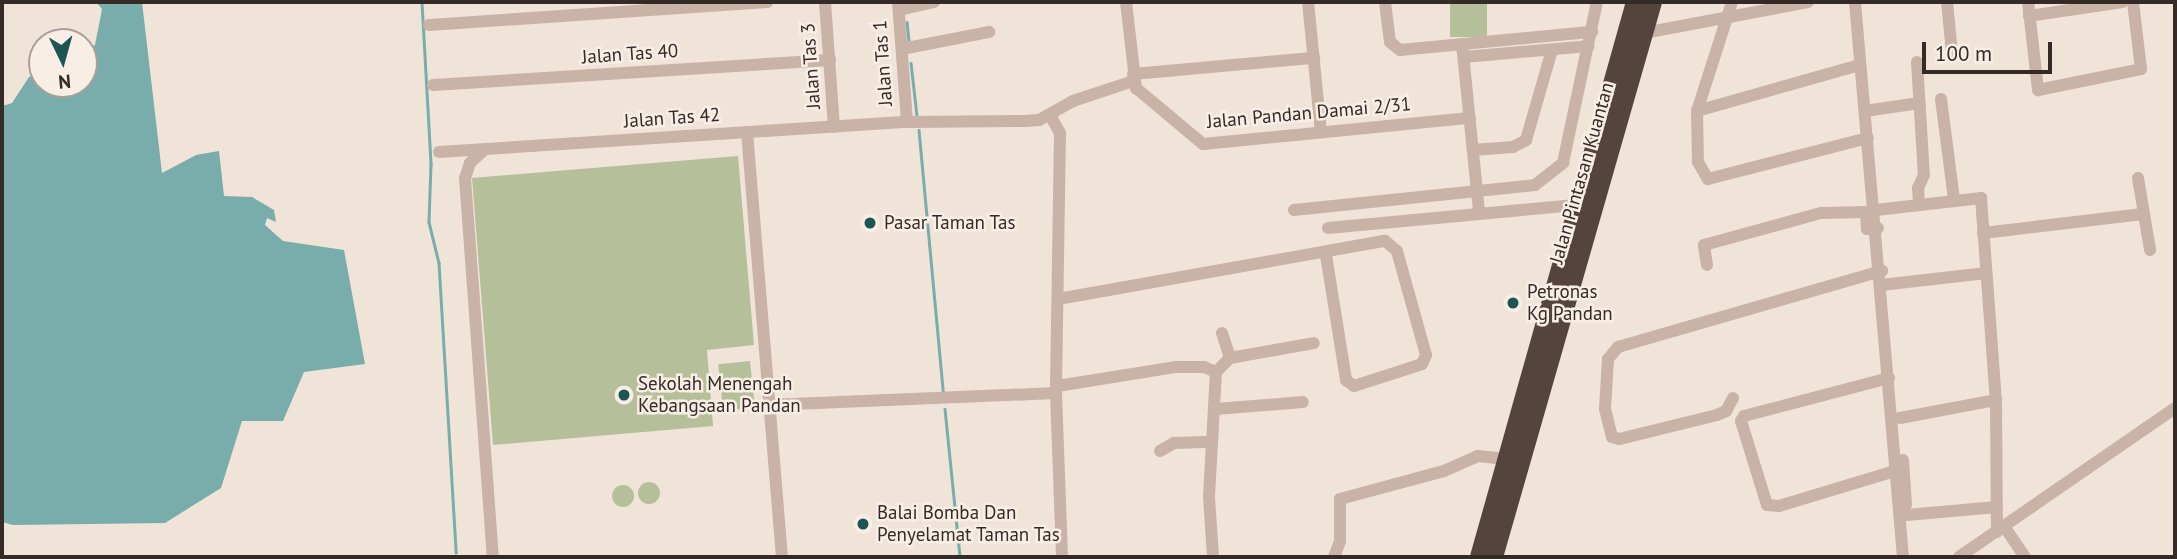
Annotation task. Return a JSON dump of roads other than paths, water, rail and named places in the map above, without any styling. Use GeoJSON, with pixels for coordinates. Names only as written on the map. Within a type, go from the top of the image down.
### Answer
{"type":"FeatureCollection","features":[{"type":"Feature","properties":{"kind":"highway","name":"Jalan Pintasan Kuantan"},"geometry":{"type":"LineString","coordinates":[[1479,557],[1635,2]]}},
{"type":"Feature","properties":{"kind":"highway","name":"Jalan Pintasan Kuantan"},"geometry":{"type":"LineString","coordinates":[[1494,557],[1653,2]]}},
{"type":"Feature","properties":{"kind":"street"},"geometry":{"type":"LineString","coordinates":[[429,25],[767,2]]}},
{"type":"Feature","properties":{"kind":"street","name":"Jalan Tas 3"},"geometry":{"type":"LineString","coordinates":[[825,2],[834,127]]}},
{"type":"Feature","properties":{"kind":"street"},"geometry":{"type":"LineString","coordinates":[[899,6],[934,2]]}},
{"type":"Feature","properties":{"kind":"street"},"geometry":{"type":"LineString","coordinates":[[1126,2],[1133,77]]}},
{"type":"Feature","properties":{"kind":"street"},"geometry":{"type":"LineString","coordinates":[[1308,2],[1321,132]]}},
{"type":"Feature","properties":{"kind":"street"},"geometry":{"type":"LineString","coordinates":[[1385,2],[1393,48],[1463,51],[1552,50],[1589,46]]}},
{"type":"Feature","properties":{"kind":"street"},"geometry":{"type":"LineString","coordinates":[[1294,210],[1528,187],[1559,168],[1597,2]]}},
{"type":"Feature","properties":{"kind":"street"},"geometry":{"type":"LineString","coordinates":[[1732,2],[1697,111],[1698,162],[1713,180],[1868,138]]}},
{"type":"Feature","properties":{"kind":"street"},"geometry":{"type":"LineString","coordinates":[[1644,33],[1726,20],[1808,2]]}},
{"type":"Feature","properties":{"kind":"street"},"geometry":{"type":"LineString","coordinates":[[1855,2],[1900,418],[1911,557]]}},
{"type":"Feature","properties":{"kind":"street"},"geometry":{"type":"LineString","coordinates":[[1947,2],[1952,53]]}},
{"type":"Feature","properties":{"kind":"street"},"geometry":{"type":"LineString","coordinates":[[2028,2],[2038,90],[2141,69],[2133,2]]}},
{"type":"Feature","properties":{"kind":"street"},"geometry":{"type":"LineString","coordinates":[[2029,16],[2123,2]]}},
{"type":"Feature","properties":{"kind":"street","name":"Jalan Tas 1"},"geometry":{"type":"LineString","coordinates":[[899,6],[907,122]]}},
{"type":"Feature","properties":{"kind":"street"},"geometry":{"type":"LineString","coordinates":[[902,49],[989,32]]}},
{"type":"Feature","properties":{"kind":"street"},"geometry":{"type":"LineString","coordinates":[[1463,51],[1592,32]]}},
{"type":"Feature","properties":{"kind":"street"},"geometry":{"type":"LineString","coordinates":[[1473,150],[1513,147],[1526,140],[1552,50]]}},
{"type":"Feature","properties":{"kind":"street"},"geometry":{"type":"LineString","coordinates":[[1463,51],[1479,212]]}},
{"type":"Feature","properties":{"kind":"street","name":"Jalan Tas 42"},"geometry":{"type":"LineString","coordinates":[[439,152],[907,122],[1025,121],[1050,115],[1073,101],[1133,77],[1314,58]]}},
{"type":"Feature","properties":{"kind":"street","name":"Jalan Tas 40"},"geometry":{"type":"LineString","coordinates":[[433,85],[830,60]]}},
{"type":"Feature","properties":{"kind":"street"},"geometry":{"type":"LineString","coordinates":[[1917,62],[1924,175],[1918,188],[1919,204]]}},
{"type":"Feature","properties":{"kind":"street"},"geometry":{"type":"LineString","coordinates":[[1697,111],[1860,65]]}},
{"type":"Feature","properties":{"kind":"street","name":"Jalan Pandan Damai 2/31"},"geometry":{"type":"LineString","coordinates":[[1133,77],[1203,144],[1470,118]]}},
{"type":"Feature","properties":{"kind":"street"},"geometry":{"type":"LineString","coordinates":[[1941,99],[1954,199]]}},
{"type":"Feature","properties":{"kind":"street"},"geometry":{"type":"LineString","coordinates":[[1865,111],[1919,103]]}},
{"type":"Feature","properties":{"kind":"street"},"geometry":{"type":"LineString","coordinates":[[1050,115],[1060,133],[1057,389],[1062,557]]}},
{"type":"Feature","properties":{"kind":"street"},"geometry":{"type":"LineString","coordinates":[[747,132],[782,557]]}},
{"type":"Feature","properties":{"kind":"street"},"geometry":{"type":"LineString","coordinates":[[484,149],[470,163],[465,178],[493,557]]}},
{"type":"Feature","properties":{"kind":"street"},"geometry":{"type":"LineString","coordinates":[[2138,178],[2150,250]]}},
{"type":"Feature","properties":{"kind":"street"},"geometry":{"type":"LineString","coordinates":[[1876,210],[1981,198],[1996,400],[1997,507],[2000,529],[2025,557]]}},
{"type":"Feature","properties":{"kind":"street"},"geometry":{"type":"LineString","coordinates":[[1328,228],[1578,205]]}},
{"type":"Feature","properties":{"kind":"street"},"geometry":{"type":"LineString","coordinates":[[1707,265],[1704,245],[1821,214],[1866,212],[1867,229],[1878,228]]}},
{"type":"Feature","properties":{"kind":"street"},"geometry":{"type":"LineString","coordinates":[[1983,233],[2143,214]]}},
{"type":"Feature","properties":{"kind":"street"},"geometry":{"type":"LineString","coordinates":[[1385,222],[1385,242]]}},
{"type":"Feature","properties":{"kind":"street"},"geometry":{"type":"LineString","coordinates":[[1058,299],[1326,255],[1340,248],[1385,242],[1396,251],[1426,355],[1422,364],[1354,386],[1346,380],[1326,255]]}},
{"type":"Feature","properties":{"kind":"street"},"geometry":{"type":"LineString","coordinates":[[1733,398],[1726,411],[1717,415],[1619,439],[1612,437],[1605,409],[1608,359],[1618,347],[1882,271]]}},
{"type":"Feature","properties":{"kind":"street"},"geometry":{"type":"LineString","coordinates":[[1886,285],[1986,273]]}},
{"type":"Feature","properties":{"kind":"street"},"geometry":{"type":"LineString","coordinates":[[1886,285],[1889,378],[1903,557]]}},
{"type":"Feature","properties":{"kind":"street"},"geometry":{"type":"LineString","coordinates":[[1222,333],[1230,358]]}},
{"type":"Feature","properties":{"kind":"street"},"geometry":{"type":"LineString","coordinates":[[1213,557],[1212,442],[1216,409],[1216,372],[1230,358],[1314,343]]}},
{"type":"Feature","properties":{"kind":"street"},"geometry":{"type":"LineString","coordinates":[[769,405],[1057,389],[1176,368],[1204,367],[1216,372]]}},
{"type":"Feature","properties":{"kind":"street"},"geometry":{"type":"LineString","coordinates":[[1889,378],[1744,416],[1741,421],[1767,505],[1779,506],[1895,471]]}},
{"type":"Feature","properties":{"kind":"street"},"geometry":{"type":"LineString","coordinates":[[1900,418],[1996,400]]}},
{"type":"Feature","properties":{"kind":"street"},"geometry":{"type":"LineString","coordinates":[[1216,409],[1303,402]]}},
{"type":"Feature","properties":{"kind":"street"},"geometry":{"type":"LineString","coordinates":[[1959,557],[2175,408]]}},
{"type":"Feature","properties":{"kind":"street"},"geometry":{"type":"LineString","coordinates":[[1160,451],[1174,443],[1212,442]]}},
{"type":"Feature","properties":{"kind":"street"},"geometry":{"type":"LineString","coordinates":[[1334,557],[1340,541],[1340,499],[1444,471],[1478,456],[1506,458]]}},
{"type":"Feature","properties":{"kind":"street"},"geometry":{"type":"LineString","coordinates":[[1907,515],[1997,507]]}},
{"type":"Feature","properties":{"kind":"water"},"geometry":{"type":"Polygon","coordinates":[[[96,2],[142,2],[162,173],[196,155],[219,151],[224,196],[252,197],[274,210],[276,222],[267,218],[265,225],[283,241],[344,250],[365,364],[304,372],[283,421],[242,421],[221,488],[165,523],[13,525],[2,522],[2,106],[12,103],[28,79],[28,98],[98,98],[98,30],[102,9],[96,2]]]}},
{"type":"Feature","properties":{"kind":"waterway"},"geometry":{"type":"LineString","coordinates":[[422,2],[431,165],[429,222],[439,263],[456,553]]}},
{"type":"Feature","properties":{"kind":"waterway"},"geometry":{"type":"LineString","coordinates":[[907,22],[909,40]]}},
{"type":"Feature","properties":{"kind":"waterway"},"geometry":{"type":"LineString","coordinates":[[911,63],[917,116]]}},
{"type":"Feature","properties":{"kind":"waterway"},"geometry":{"type":"LineString","coordinates":[[919,130],[943,391]]}},
{"type":"Feature","properties":{"kind":"waterway"},"geometry":{"type":"LineString","coordinates":[[945,409],[960,557]]}},
{"type":"Feature","properties":{"kind":"place","name":"Pasar Taman Tas"},"geometry":{"type":"Point","coordinates":[870,223]}},
{"type":"Feature","properties":{"kind":"place","name":"Petronas Kg Pandan"},"geometry":{"type":"Point","coordinates":[1513,303]}},
{"type":"Feature","properties":{"kind":"place","name":"Sekolah Menengah Kebangsaan Pandan"},"geometry":{"type":"Point","coordinates":[624,395]}},
{"type":"Feature","properties":{"kind":"place","name":"Balai Bomba Dan Penyelamat Taman Tas"},"geometry":{"type":"Point","coordinates":[863,524]}}]}
